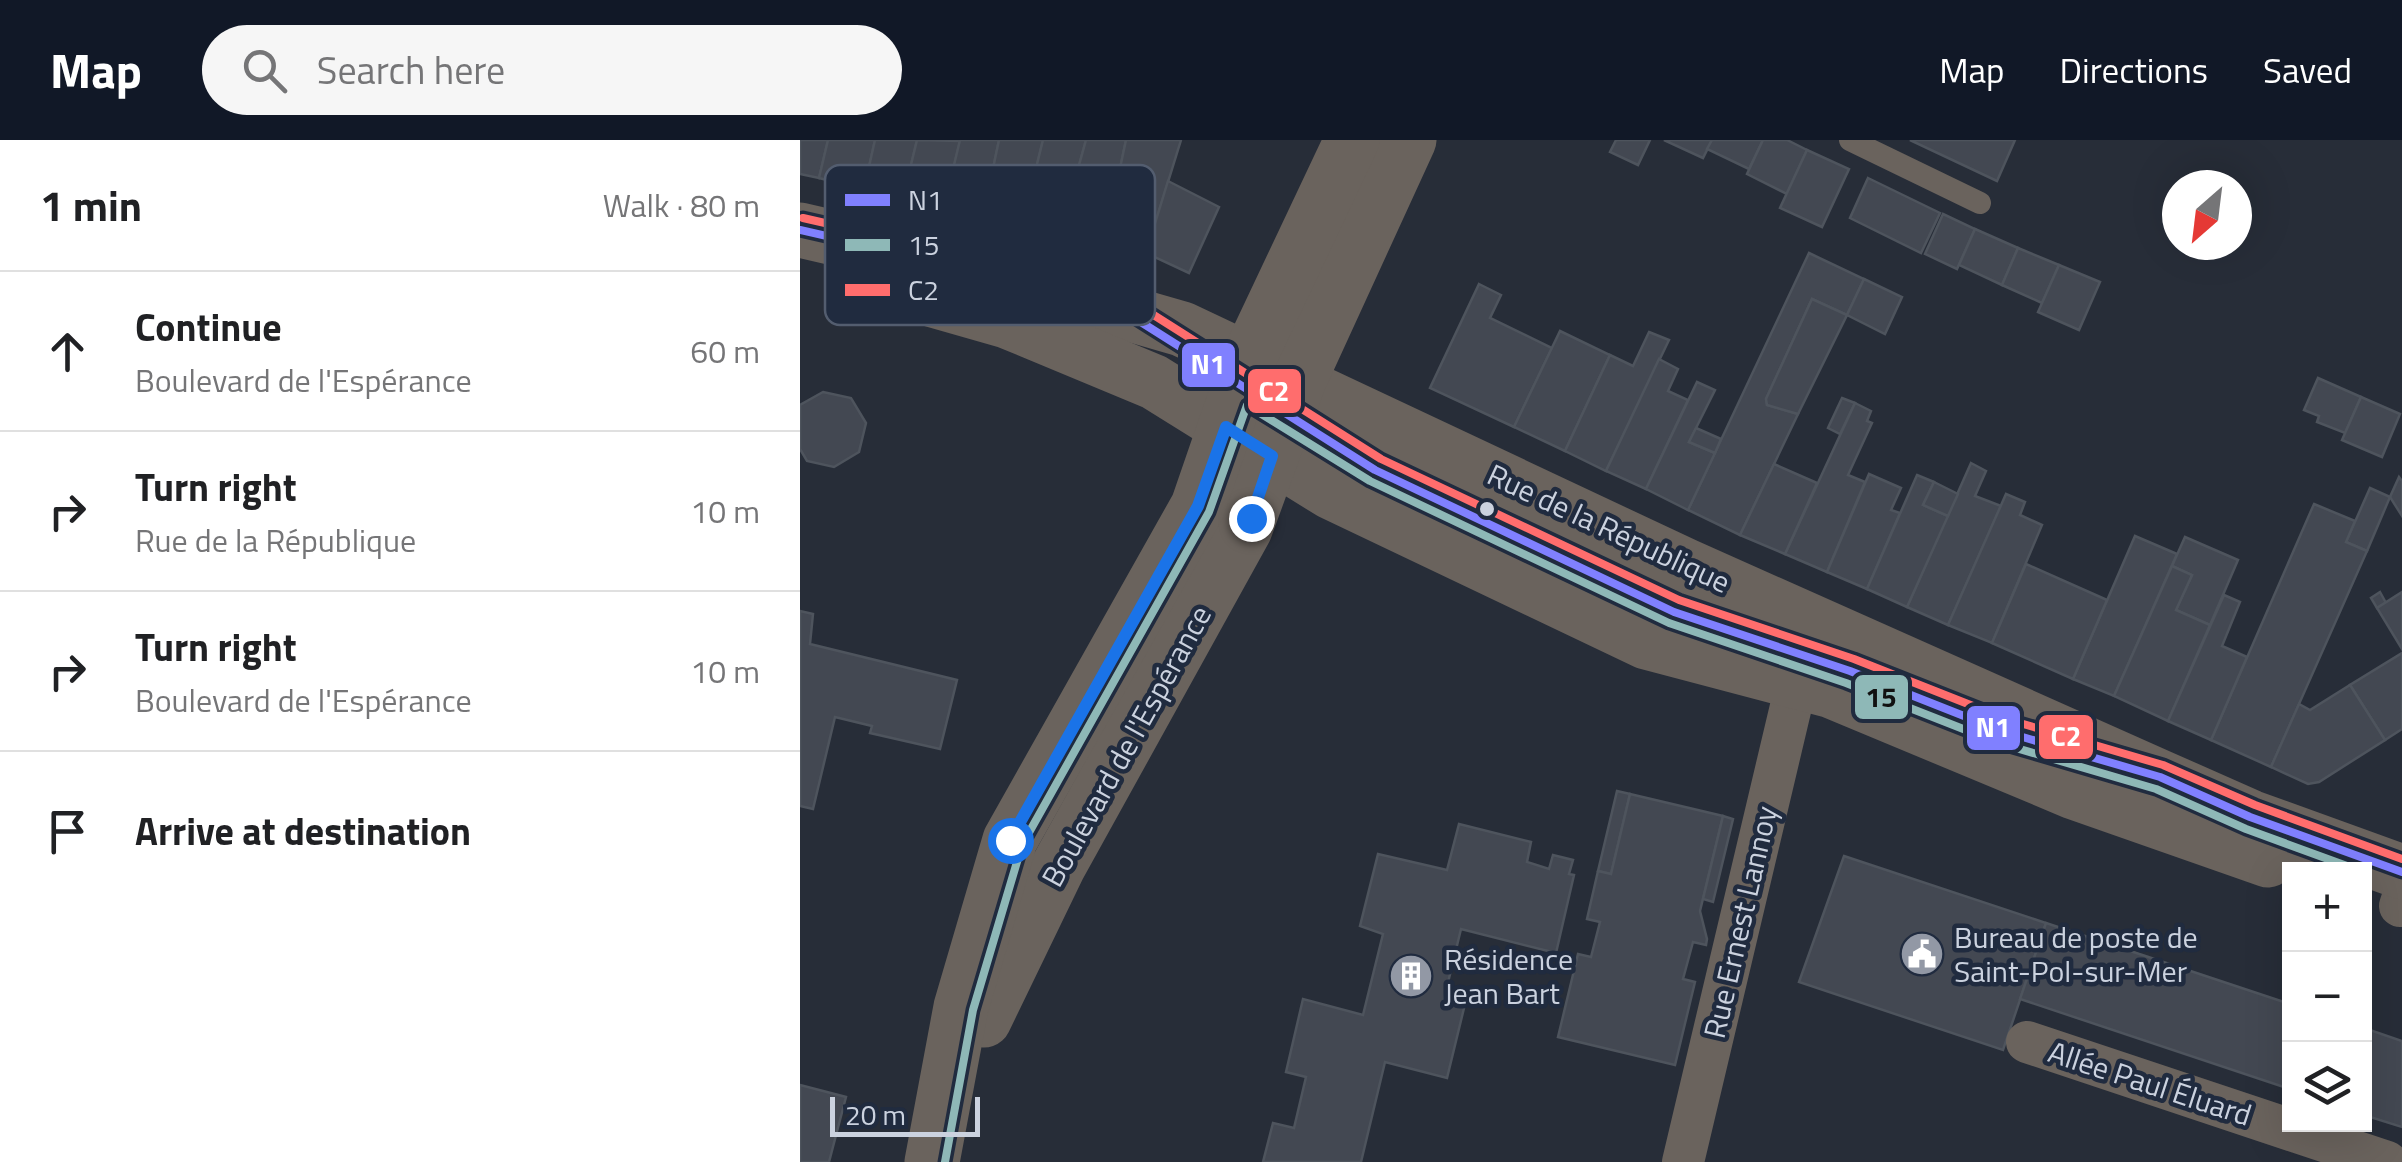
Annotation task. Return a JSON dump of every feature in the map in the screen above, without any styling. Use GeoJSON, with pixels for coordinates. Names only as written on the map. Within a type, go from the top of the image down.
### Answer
{"type":"FeatureCollection","features":[{"type":"Feature","properties":{"kind":"street","name":"Boulevard de l'Espérance"},"geometry":{"type":"LineString","coordinates":[[932,1162],[960,1007],[1010,840],[1198,506],[1238,390],[1352,140]]}},
{"type":"Feature","properties":{"kind":"street","name":"Boulevard de l'Espérance"},"geometry":{"type":"LineString","coordinates":[[944,1110],[1058,867],[1245,530],[1286,417],[1410,140]]}},
{"type":"Feature","properties":{"kind":"street","name":"Rue de la République"},"geometry":{"type":"LineString","coordinates":[[800,230],[825,236]]}},
{"type":"Feature","properties":{"kind":"street","name":"Rue de la République"},"geometry":{"type":"LineString","coordinates":[[800,265],[825,271]]}},
{"type":"Feature","properties":{"kind":"street","name":"Rue de la République"},"geometry":{"type":"LineString","coordinates":[[1155,320],[1182,328],[1238,390],[1286,417],[1686,566],[2250,816],[2394,896]]}},
{"type":"Feature","properties":{"kind":"street","name":"Rue de la République"},"geometry":{"type":"LineString","coordinates":[[1016,325],[1154,382],[1238,390],[1286,417],[1331,492],[1646,642],[1797,681],[1899,716],[2074,792],[2282,865]]}},
{"type":"Feature","properties":{"kind":"street","name":"Rue Ernest Lannoy"},"geometry":{"type":"LineString","coordinates":[[1683,1162],[1797,681]]}},
{"type":"Feature","properties":{"kind":"street","name":"Allée Paul Éluard"},"geometry":{"type":"LineString","coordinates":[[2027,1042],[2387,1162]]}},
{"type":"Feature","properties":{"kind":"lane"},"geometry":{"type":"LineString","coordinates":[[1850,140],[1980,202]]}},
{"type":"Feature","properties":{"kind":"building"},"geometry":{"type":"Polygon","coordinates":[[[800,140],[828,140],[819,178],[800,174],[800,140]]]}},
{"type":"Feature","properties":{"kind":"building"},"geometry":{"type":"Polygon","coordinates":[[[828,140],[875,140],[869,165],[825,165],[825,179],[819,178],[828,140]]]}},
{"type":"Feature","properties":{"kind":"building"},"geometry":{"type":"Polygon","coordinates":[[[875,140],[917,140],[911,165],[869,165],[875,140]]]}},
{"type":"Feature","properties":{"kind":"building"},"geometry":{"type":"Polygon","coordinates":[[[917,140],[960,141],[954,165],[911,165],[917,140]]]}},
{"type":"Feature","properties":{"kind":"building"},"geometry":{"type":"Polygon","coordinates":[[[960,140],[999,140],[994,165],[954,165],[960,140]]]}},
{"type":"Feature","properties":{"kind":"building"},"geometry":{"type":"Polygon","coordinates":[[[999,140],[1043,140],[1037,165],[994,165],[999,140]]]}},
{"type":"Feature","properties":{"kind":"building"},"geometry":{"type":"Polygon","coordinates":[[[1043,140],[1086,140],[1079,165],[1037,165],[1043,140]]]}},
{"type":"Feature","properties":{"kind":"building"},"geometry":{"type":"Polygon","coordinates":[[[1086,140],[1126,140],[1121,165],[1079,165],[1086,140]]]}},
{"type":"Feature","properties":{"kind":"building"},"geometry":{"type":"Polygon","coordinates":[[[1126,140],[1181,140],[1155,224],[1155,165],[1121,165],[1126,140]]]}},
{"type":"Feature","properties":{"kind":"building"},"geometry":{"type":"Polygon","coordinates":[[[1616,140],[1650,140],[1638,165],[1610,152],[1616,140]]]}},
{"type":"Feature","properties":{"kind":"building"},"geometry":{"type":"Polygon","coordinates":[[[1664,140],[1712,140],[1703,158],[1664,140]]]}},
{"type":"Feature","properties":{"kind":"building"},"geometry":{"type":"Polygon","coordinates":[[[1712,140],[1763,140],[1749,169],[1707,149],[1712,140]]]}},
{"type":"Feature","properties":{"kind":"building"},"geometry":{"type":"Polygon","coordinates":[[[1763,140],[1787,140],[1807,150],[1787,194],[1747,174],[1763,140]]]}},
{"type":"Feature","properties":{"kind":"building"},"geometry":{"type":"Polygon","coordinates":[[[1910,140],[2015,140],[1997,181],[1910,140]]]}},
{"type":"Feature","properties":{"kind":"building"},"geometry":{"type":"Polygon","coordinates":[[[1807,150],[1849,169],[1822,227],[1780,208],[1807,150]]]}},
{"type":"Feature","properties":{"kind":"building"},"geometry":{"type":"Polygon","coordinates":[[[1868,178],[1940,213],[1921,253],[1850,218],[1868,178]]]}},
{"type":"Feature","properties":{"kind":"building"},"geometry":{"type":"Polygon","coordinates":[[[1168,181],[1219,207],[1189,273],[1155,257],[1155,224],[1168,181]]]}},
{"type":"Feature","properties":{"kind":"building"},"geometry":{"type":"Polygon","coordinates":[[[1943,214],[1975,229],[1957,269],[1925,254],[1943,214]]]}},
{"type":"Feature","properties":{"kind":"building"},"geometry":{"type":"Polygon","coordinates":[[[1975,229],[2018,248],[2002,285],[1959,265],[1975,229]]]}},
{"type":"Feature","properties":{"kind":"building"},"geometry":{"type":"Polygon","coordinates":[[[2018,248],[2059,265],[2042,303],[2002,285],[2018,248]]]}},
{"type":"Feature","properties":{"kind":"building"},"geometry":{"type":"Polygon","coordinates":[[[1809,253],[1864,279],[1847,315],[1812,299],[1766,399],[1767,405],[1798,414],[1740,535],[1688,510],[1809,253]]]}},
{"type":"Feature","properties":{"kind":"building"},"geometry":{"type":"Polygon","coordinates":[[[2059,265],[2100,282],[2079,330],[2038,312],[2059,265]]]}},
{"type":"Feature","properties":{"kind":"building"},"geometry":{"type":"Polygon","coordinates":[[[1864,279],[1902,297],[1885,334],[1847,315],[1864,279]]]}},
{"type":"Feature","properties":{"kind":"building"},"geometry":{"type":"Polygon","coordinates":[[[1479,284],[1501,295],[1490,318],[1552,348],[1514,427],[1430,388],[1479,284]]]}},
{"type":"Feature","properties":{"kind":"building"},"geometry":{"type":"Polygon","coordinates":[[[1812,299],[1847,315],[1798,414],[1767,405],[1766,399],[1812,299]]]}},
{"type":"Feature","properties":{"kind":"building"},"geometry":{"type":"Polygon","coordinates":[[[1560,331],[1610,355],[1565,451],[1514,427],[1560,331]]]}},
{"type":"Feature","properties":{"kind":"building"},"geometry":{"type":"Polygon","coordinates":[[[1649,332],[1669,340],[1606,471],[1565,451],[1610,355],[1633,366],[1649,332]]]}},
{"type":"Feature","properties":{"kind":"building"},"geometry":{"type":"Polygon","coordinates":[[[1659,359],[1678,369],[1668,391],[1688,400],[1646,489],[1606,471],[1659,359]]]}},
{"type":"Feature","properties":{"kind":"building"},"geometry":{"type":"Polygon","coordinates":[[[2318,378],[2361,397],[2345,433],[2317,422],[2319,416],[2304,410],[2318,378]]]}},
{"type":"Feature","properties":{"kind":"building"},"geometry":{"type":"Polygon","coordinates":[[[1697,382],[1715,390],[1689,442],[1715,453],[1688,510],[1646,489],[1697,382]]]}},
{"type":"Feature","properties":{"kind":"building"},"geometry":{"type":"Polygon","coordinates":[[[823,392],[851,398],[866,423],[859,452],[834,467],[807,461],[800,449],[800,405],[823,392]]]}},
{"type":"Feature","properties":{"kind":"building"},"geometry":{"type":"Polygon","coordinates":[[[2361,397],[2400,414],[2382,457],[2342,440],[2361,397]]]}},
{"type":"Feature","properties":{"kind":"building"},"geometry":{"type":"Polygon","coordinates":[[[1842,398],[1855,403],[1840,434],[1828,428],[1842,398]]]}},
{"type":"Feature","properties":{"kind":"building"},"geometry":{"type":"Polygon","coordinates":[[[1855,403],[1871,411],[1867,421],[1872,423],[1848,475],[1865,482],[1827,572],[1785,554],[1855,403]]]}},
{"type":"Feature","properties":{"kind":"building"},"geometry":{"type":"Polygon","coordinates":[[[1696,428],[1721,439],[1715,453],[1689,442],[1696,428]]]}},
{"type":"Feature","properties":{"kind":"building"},"geometry":{"type":"Polygon","coordinates":[[[1971,463],[1986,471],[1975,496],[2001,506],[1948,625],[1907,607],[1971,463]]]}},
{"type":"Feature","properties":{"kind":"building"},"geometry":{"type":"Polygon","coordinates":[[[1774,464],[1817,483],[1785,554],[1740,535],[1774,464]]]}},
{"type":"Feature","properties":{"kind":"building"},"geometry":{"type":"Polygon","coordinates":[[[1869,474],[1901,488],[1891,510],[1900,513],[1867,589],[1827,572],[1869,474]]]}},
{"type":"Feature","properties":{"kind":"building"},"geometry":{"type":"Polygon","coordinates":[[[1917,475],[1934,482],[1923,505],[1948,516],[1907,607],[1867,589],[1917,475]]]}},
{"type":"Feature","properties":{"kind":"building"},"geometry":{"type":"Polygon","coordinates":[[[2399,477],[2402,481],[2402,516],[2390,497],[2399,477]]]}},
{"type":"Feature","properties":{"kind":"building"},"geometry":{"type":"Polygon","coordinates":[[[1934,482],[1958,494],[1948,516],[1923,505],[1934,482]]]}},
{"type":"Feature","properties":{"kind":"building"},"geometry":{"type":"Polygon","coordinates":[[[2370,488],[2390,497],[2367,551],[2346,542],[2370,488]]]}},
{"type":"Feature","properties":{"kind":"building"},"geometry":{"type":"Polygon","coordinates":[[[2006,494],[2025,502],[2020,515],[2042,525],[1992,643],[1948,625],[2006,494]]]}},
{"type":"Feature","properties":{"kind":"building"},"geometry":{"type":"Polygon","coordinates":[[[2314,504],[2355,521],[2346,542],[2367,551],[2271,767],[2211,740],[2314,504]]]}},
{"type":"Feature","properties":{"kind":"building"},"geometry":{"type":"Polygon","coordinates":[[[2135,536],[2177,554],[2114,696],[2073,679],[2135,536]]]}},
{"type":"Feature","properties":{"kind":"building"},"geometry":{"type":"Polygon","coordinates":[[[2185,537],[2238,560],[2210,625],[2176,610],[2192,575],[2172,566],[2185,537]]]}},
{"type":"Feature","properties":{"kind":"building"},"geometry":{"type":"Polygon","coordinates":[[[2026,564],[2107,600],[2073,679],[1992,643],[2026,564]]]}},
{"type":"Feature","properties":{"kind":"building"},"geometry":{"type":"Polygon","coordinates":[[[2172,566],[2192,575],[2176,610],[2210,625],[2168,721],[2114,696],[2172,566]]]}},
{"type":"Feature","properties":{"kind":"building"},"geometry":{"type":"Polygon","coordinates":[[[2380,592],[2386,603],[2377,608],[2371,598],[2380,592]]]}},
{"type":"Feature","properties":{"kind":"building"},"geometry":{"type":"Polygon","coordinates":[[[2402,592],[2402,649],[2377,608],[2402,592]]]}},
{"type":"Feature","properties":{"kind":"building"},"geometry":{"type":"Polygon","coordinates":[[[2224,595],[2240,602],[2222,646],[2247,657],[2211,740],[2168,721],[2224,595]]]}},
{"type":"Feature","properties":{"kind":"building"},"geometry":{"type":"Polygon","coordinates":[[[800,611],[813,614],[810,644],[957,680],[940,749],[870,733],[872,726],[835,717],[813,809],[800,806],[800,611]]]}},
{"type":"Feature","properties":{"kind":"building"},"geometry":{"type":"Polygon","coordinates":[[[2402,653],[2402,729],[2385,740],[2350,685],[2402,653]]]}},
{"type":"Feature","properties":{"kind":"building"},"geometry":{"type":"Polygon","coordinates":[[[2350,685],[2385,740],[2319,782],[2308,784],[2271,767],[2299,704],[2310,710],[2350,685]]]}},
{"type":"Feature","properties":{"kind":"building"},"geometry":{"type":"Polygon","coordinates":[[[1617,791],[1630,794],[1611,874],[1598,871],[1617,791]]]}},
{"type":"Feature","properties":{"kind":"building"},"geometry":{"type":"Polygon","coordinates":[[[1630,794],[1723,816],[1700,911],[1706,945],[1693,942],[1683,979],[1695,982],[1675,1065],[1558,1037],[1578,954],[1591,957],[1600,922],[1587,919],[1598,871],[1611,874],[1630,794]]]}},
{"type":"Feature","properties":{"kind":"building"},"geometry":{"type":"Polygon","coordinates":[[[1723,816],[1733,819],[1713,902],[1703,899],[1723,816]]]}},
{"type":"Feature","properties":{"kind":"building","name":"Résidence Jean Bart"},"geometry":{"type":"Polygon","coordinates":[[[1459,824],[1531,842],[1527,862],[1549,869],[1553,855],[1573,860],[1569,874],[1574,875],[1556,953],[1461,929],[1444,999],[1465,1004],[1447,1078],[1385,1062],[1361,1162],[1263,1162],[1273,1123],[1294,1128],[1306,1077],[1286,1072],[1303,999],[1363,1015],[1383,934],[1360,926],[1378,854],[1447,870],[1459,824]]]}},
{"type":"Feature","properties":{"kind":"building","name":"Bureau de poste de Saint-Pol-sur-Mer"},"geometry":{"type":"Polygon","coordinates":[[[1844,856],[2046,923],[2003,1050],[1799,982],[1844,856]]]}},
{"type":"Feature","properties":{"kind":"building"},"geometry":{"type":"Polygon","coordinates":[[[2046,923],[2282,1001],[2282,1086],[2020,999],[2046,923]]]}},
{"type":"Feature","properties":{"kind":"building"},"geometry":{"type":"Polygon","coordinates":[[[2372,1031],[2402,1041],[2402,1127],[2372,1118],[2372,1031]]]}},
{"type":"Feature","properties":{"kind":"building"},"geometry":{"type":"Polygon","coordinates":[[[800,1085],[846,1097],[829,1162],[800,1162],[800,1085]]]}},
{"type":"Feature","properties":{"kind":"transit line","name":"C2"},"geometry":{"type":"LineString","coordinates":[[803,218],[825,223]]}},
{"type":"Feature","properties":{"kind":"transit line","name":"N1"},"geometry":{"type":"LineString","coordinates":[[800,230],[825,236]]}},
{"type":"Feature","properties":{"kind":"transit line","name":"C2"},"geometry":{"type":"LineString","coordinates":[[1155,316],[1381,459],[1679,600],[1854,659],[2006,719],[2163,765],[2255,805],[2402,859]]}},
{"type":"Feature","properties":{"kind":"transit line","name":"N1"},"geometry":{"type":"LineString","coordinates":[[1146,325],[1375,470],[1674,612],[1850,671],[2002,731],[2160,777],[2250,817],[2402,872]]}},
{"type":"Feature","properties":{"kind":"transit line","name":"15"},"geometry":{"type":"LineString","coordinates":[[945,1162],[973,1010],[1022,845],[1209,512],[1247,405],[1370,481],[1669,623],[1846,683],[1999,743],[2156,789],[2246,829],[2336,862]]}},
{"type":"Feature","properties":{"kind":"place","name":"Bureau de poste de Saint-Pol-sur-Mer"},"geometry":{"type":"Point","coordinates":[1922,954]}},
{"type":"Feature","properties":{"kind":"place","name":"Résidence Jean Bart"},"geometry":{"type":"Point","coordinates":[1411,976]}},
{"type":"Feature","properties":{"kind":"route"},"geometry":{"type":"LineString","coordinates":[[1010,840],[1198,506],[1226,427],[1272,456],[1251,518]]}}]}
